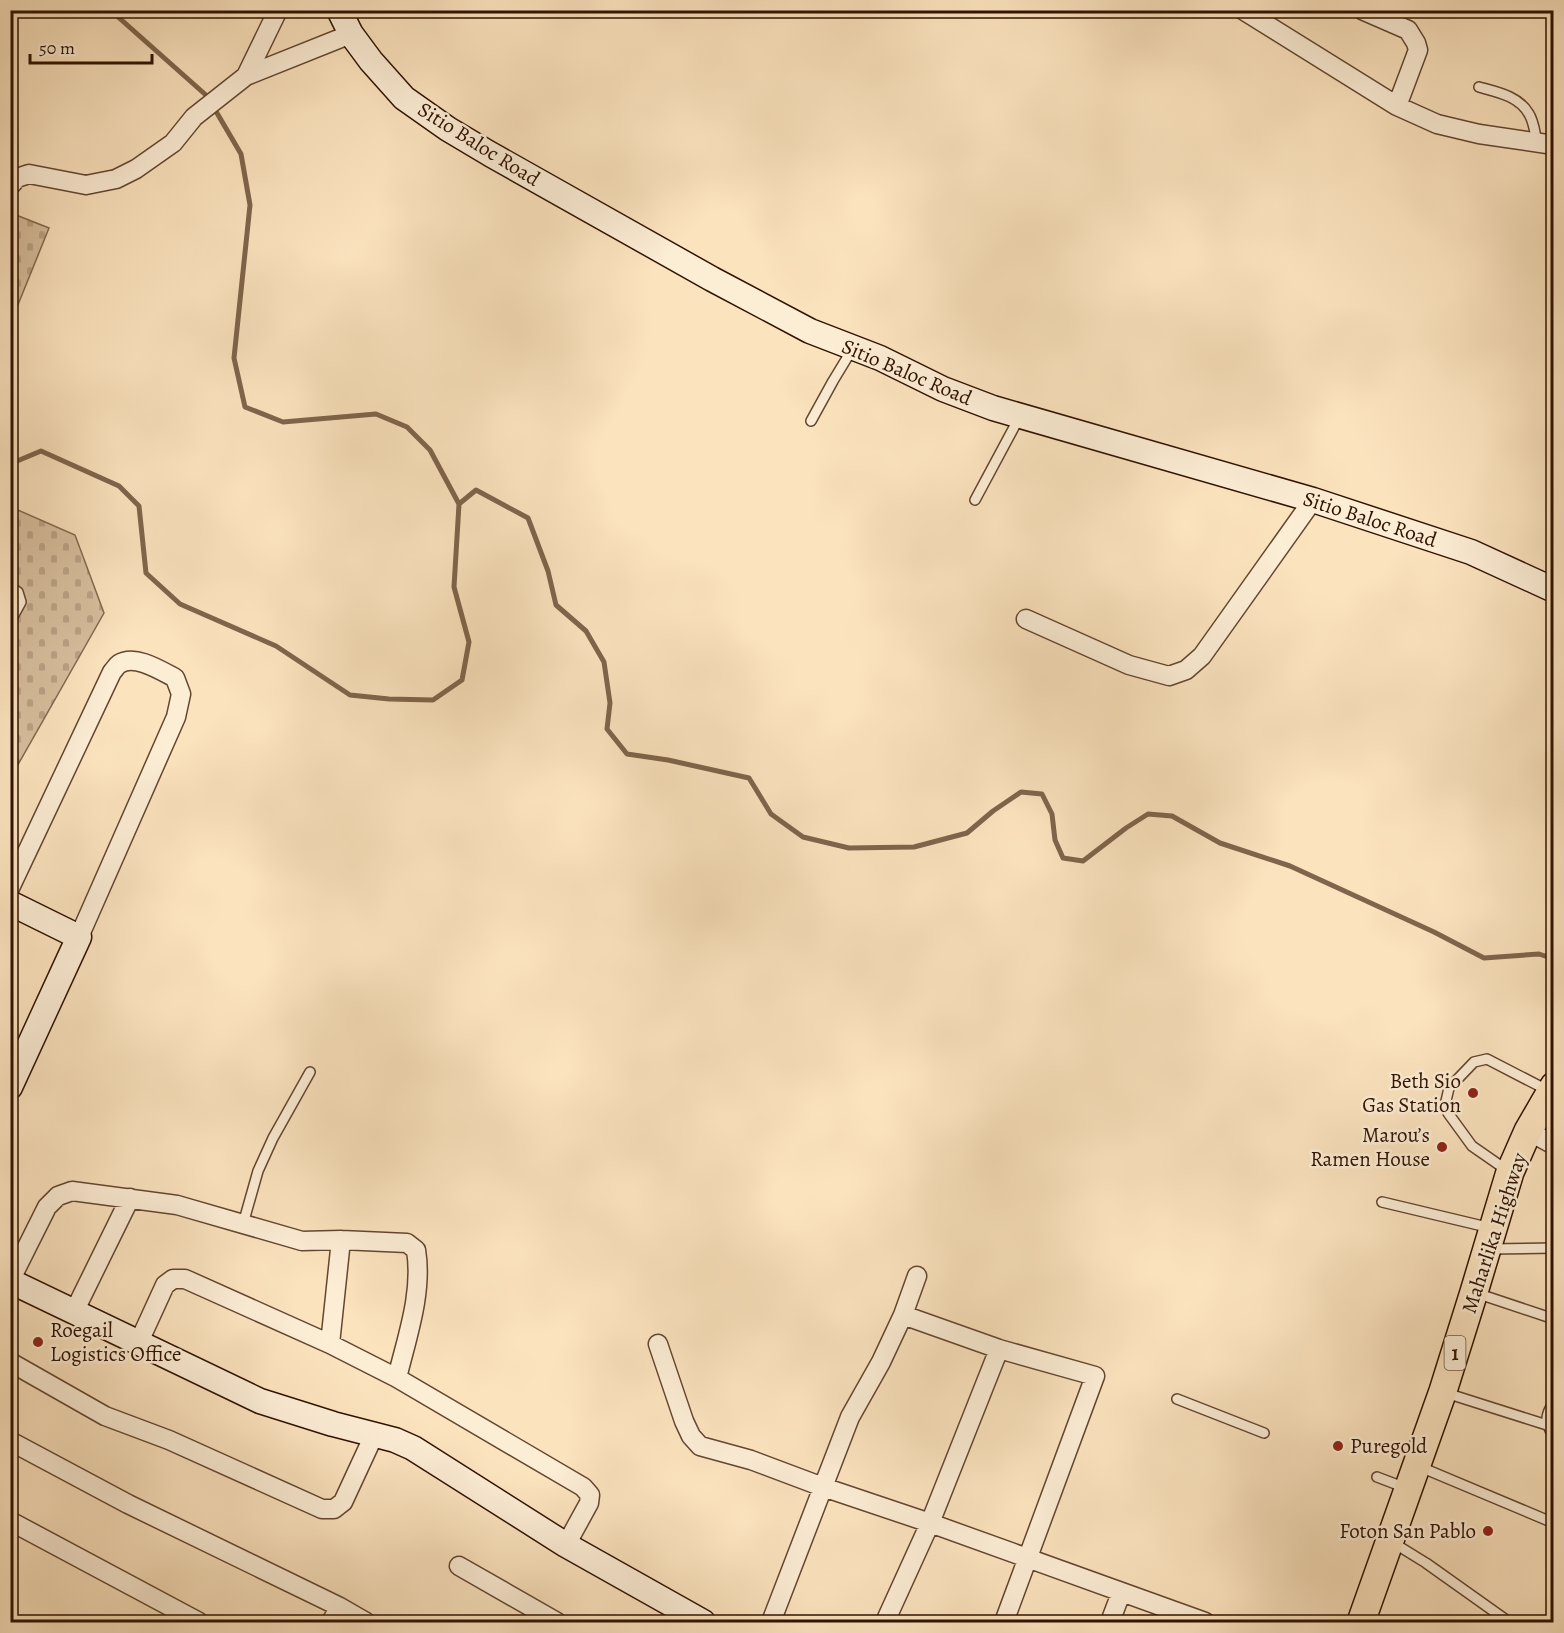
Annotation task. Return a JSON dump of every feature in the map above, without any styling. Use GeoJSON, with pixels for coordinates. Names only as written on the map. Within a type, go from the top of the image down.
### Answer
{"type":"FeatureCollection","features":[{"type":"Feature","properties":{"kind":"main road","name":"Maharlika Highway"},"geometry":{"type":"LineString","coordinates":[[1361,1623],[1443,1392],[1510,1172],[1528,1131],[1552,1089]]}},
{"type":"Feature","properties":{"kind":"street"},"geometry":{"type":"LineString","coordinates":[[246,76],[278,10]]}},
{"type":"Feature","properties":{"kind":"street","name":"Sitio Baloc Road"},"geometry":{"type":"LineString","coordinates":[[339,10],[351,34],[404,98],[448,129],[712,279],[810,331],[880,358],[943,389],[993,408],[1313,500],[1471,552],[1554,590]]}},
{"type":"Feature","properties":{"kind":"street"},"geometry":{"type":"LineString","coordinates":[[1243,10],[1397,105],[1437,124],[1479,134],[1545,144]]}},
{"type":"Feature","properties":{"kind":"street"},"geometry":{"type":"LineString","coordinates":[[1362,10],[1407,30],[1416,42],[1418,50],[1397,105]]}},
{"type":"Feature","properties":{"kind":"street"},"geometry":{"type":"LineString","coordinates":[[10,186],[17,178],[29,174],[86,185],[116,179],[136,169],[173,143],[194,117],[246,76],[351,34]]}},
{"type":"Feature","properties":{"kind":"street"},"geometry":{"type":"LineString","coordinates":[[1026,619],[1129,665],[1170,676],[1186,670],[1202,657],[1313,500]]}},
{"type":"Feature","properties":{"kind":"street"},"geometry":{"type":"LineString","coordinates":[[10,888],[112,672],[120,663],[135,661],[175,678],[180,694],[176,717],[79,937],[12,1080]]}},
{"type":"Feature","properties":{"kind":"street"},"geometry":{"type":"LineString","coordinates":[[10,903],[79,937]]}},
{"type":"Feature","properties":{"kind":"street"},"geometry":{"type":"LineString","coordinates":[[1528,1131],[1554,1145]]}},
{"type":"Feature","properties":{"kind":"street"},"geometry":{"type":"LineString","coordinates":[[397,1378],[414,1305],[418,1264],[416,1250],[407,1243],[302,1241],[177,1205],[72,1191],[58,1196],[47,1207],[10,1281],[260,1401],[395,1440],[413,1448],[566,1545],[703,1623]]}},
{"type":"Feature","properties":{"kind":"street"},"geometry":{"type":"LineString","coordinates":[[74,1312],[130,1198]]}},
{"type":"Feature","properties":{"kind":"street"},"geometry":{"type":"LineString","coordinates":[[330,1344],[341,1240]]}},
{"type":"Feature","properties":{"kind":"street"},"geometry":{"type":"LineString","coordinates":[[771,1623],[850,1417],[881,1362],[903,1315],[917,1276]]}},
{"type":"Feature","properties":{"kind":"street"},"geometry":{"type":"LineString","coordinates":[[138,1344],[165,1285],[173,1279],[185,1279],[330,1344],[397,1378],[583,1486],[590,1495],[589,1503],[566,1545]]}},
{"type":"Feature","properties":{"kind":"street"},"geometry":{"type":"LineString","coordinates":[[903,1315],[999,1349],[1095,1376],[1004,1623]]}},
{"type":"Feature","properties":{"kind":"street"},"geometry":{"type":"LineString","coordinates":[[658,1344],[684,1421],[691,1436],[700,1446],[751,1460],[1205,1623]]}},
{"type":"Feature","properties":{"kind":"street"},"geometry":{"type":"LineString","coordinates":[[885,1623],[930,1523],[999,1349]]}},
{"type":"Feature","properties":{"kind":"street"},"geometry":{"type":"LineString","coordinates":[[10,1362],[105,1416],[169,1440],[322,1509],[334,1509],[343,1502],[374,1435]]}},
{"type":"Feature","properties":{"kind":"street"},"geometry":{"type":"LineString","coordinates":[[10,1441],[336,1615],[366,1623]]}},
{"type":"Feature","properties":{"kind":"street"},"geometry":{"type":"LineString","coordinates":[[10,1521],[199,1623]]}},
{"type":"Feature","properties":{"kind":"street"},"geometry":{"type":"LineString","coordinates":[[459,1566],[557,1623]]}},
{"type":"Feature","properties":{"kind":"street"},"geometry":{"type":"LineString","coordinates":[[1110,1623],[1122,1593]]}},
{"type":"Feature","properties":{"kind":"lane"},"geometry":{"type":"LineString","coordinates":[[1479,87],[1507,95],[1520,103],[1529,114],[1545,144]]}},
{"type":"Feature","properties":{"kind":"lane"},"geometry":{"type":"LineString","coordinates":[[812,421],[853,348]]}},
{"type":"Feature","properties":{"kind":"lane"},"geometry":{"type":"LineString","coordinates":[[975,500],[1020,416]]}},
{"type":"Feature","properties":{"kind":"lane"},"geometry":{"type":"LineString","coordinates":[[10,586],[18,592],[21,603],[10,622]]}},
{"type":"Feature","properties":{"kind":"lane"},"geometry":{"type":"LineString","coordinates":[[1510,1172],[1472,1146],[1448,1113],[1446,1101],[1449,1088],[1474,1062],[1487,1059],[1552,1089]]}},
{"type":"Feature","properties":{"kind":"lane"},"geometry":{"type":"LineString","coordinates":[[243,1224],[258,1172],[273,1137],[310,1072]]}},
{"type":"Feature","properties":{"kind":"lane"},"geometry":{"type":"LineString","coordinates":[[1382,1202],[1490,1239],[1554,1248]]}},
{"type":"Feature","properties":{"kind":"lane"},"geometry":{"type":"LineString","coordinates":[[1474,1293],[1554,1319]]}},
{"type":"Feature","properties":{"kind":"lane"},"geometry":{"type":"LineString","coordinates":[[1443,1392],[1547,1425]]}},
{"type":"Feature","properties":{"kind":"lane"},"geometry":{"type":"LineString","coordinates":[[1177,1399],[1264,1433]]}},
{"type":"Feature","properties":{"kind":"lane"},"geometry":{"type":"LineString","coordinates":[[1554,1402],[1547,1411],[1547,1425],[1554,1437]]}},
{"type":"Feature","properties":{"kind":"lane"},"geometry":{"type":"LineString","coordinates":[[1377,1477],[1413,1477],[1549,1521]]}},
{"type":"Feature","properties":{"kind":"lane"},"geometry":{"type":"LineString","coordinates":[[1390,1541],[1426,1563],[1509,1623]]}},
{"type":"Feature","properties":{"kind":"green space"},"geometry":{"type":"Polygon","coordinates":[[[11,213],[49,228],[11,322],[11,213]]]}},
{"type":"Feature","properties":{"kind":"green space"},"geometry":{"type":"Polygon","coordinates":[[[11,507],[75,535],[104,613],[11,777],[11,507]]]}},
{"type":"Feature","properties":{"kind":"waterway"},"geometry":{"type":"LineString","coordinates":[[10,464],[41,451],[119,486],[139,506],[146,573],[180,604],[276,646],[350,695],[433,700],[462,680],[469,642],[454,587],[459,504],[430,450],[407,427],[376,414],[283,422],[245,407],[234,358],[250,205],[241,154],[207,96],[110,10]]}},
{"type":"Feature","properties":{"kind":"waterway"},"geometry":{"type":"LineString","coordinates":[[459,504],[476,490],[528,518],[548,571],[556,605],[586,631],[604,662],[610,703],[607,729],[627,754],[668,760],[749,778],[771,814],[803,837],[849,848],[914,847],[967,833],[1021,792],[1042,794],[1052,814],[1055,840],[1063,858],[1083,861],[1148,814],[1172,816],[1220,843],[1290,866],[1434,932],[1484,958],[1539,954],[1554,959]]}},
{"type":"Feature","properties":{"kind":"place","name":"Beth Sio Gas Station"},"geometry":{"type":"Point","coordinates":[1473,1093]}},
{"type":"Feature","properties":{"kind":"place","name":"Marou’s Ramen House"},"geometry":{"type":"Point","coordinates":[1442,1147]}},
{"type":"Feature","properties":{"kind":"place","name":"Roegail Logistics Office"},"geometry":{"type":"Point","coordinates":[38,1342]}},
{"type":"Feature","properties":{"kind":"place","name":"Puregold"},"geometry":{"type":"Point","coordinates":[1338,1446]}},
{"type":"Feature","properties":{"kind":"place","name":"Foton San Pablo"},"geometry":{"type":"Point","coordinates":[1488,1531]}}]}
